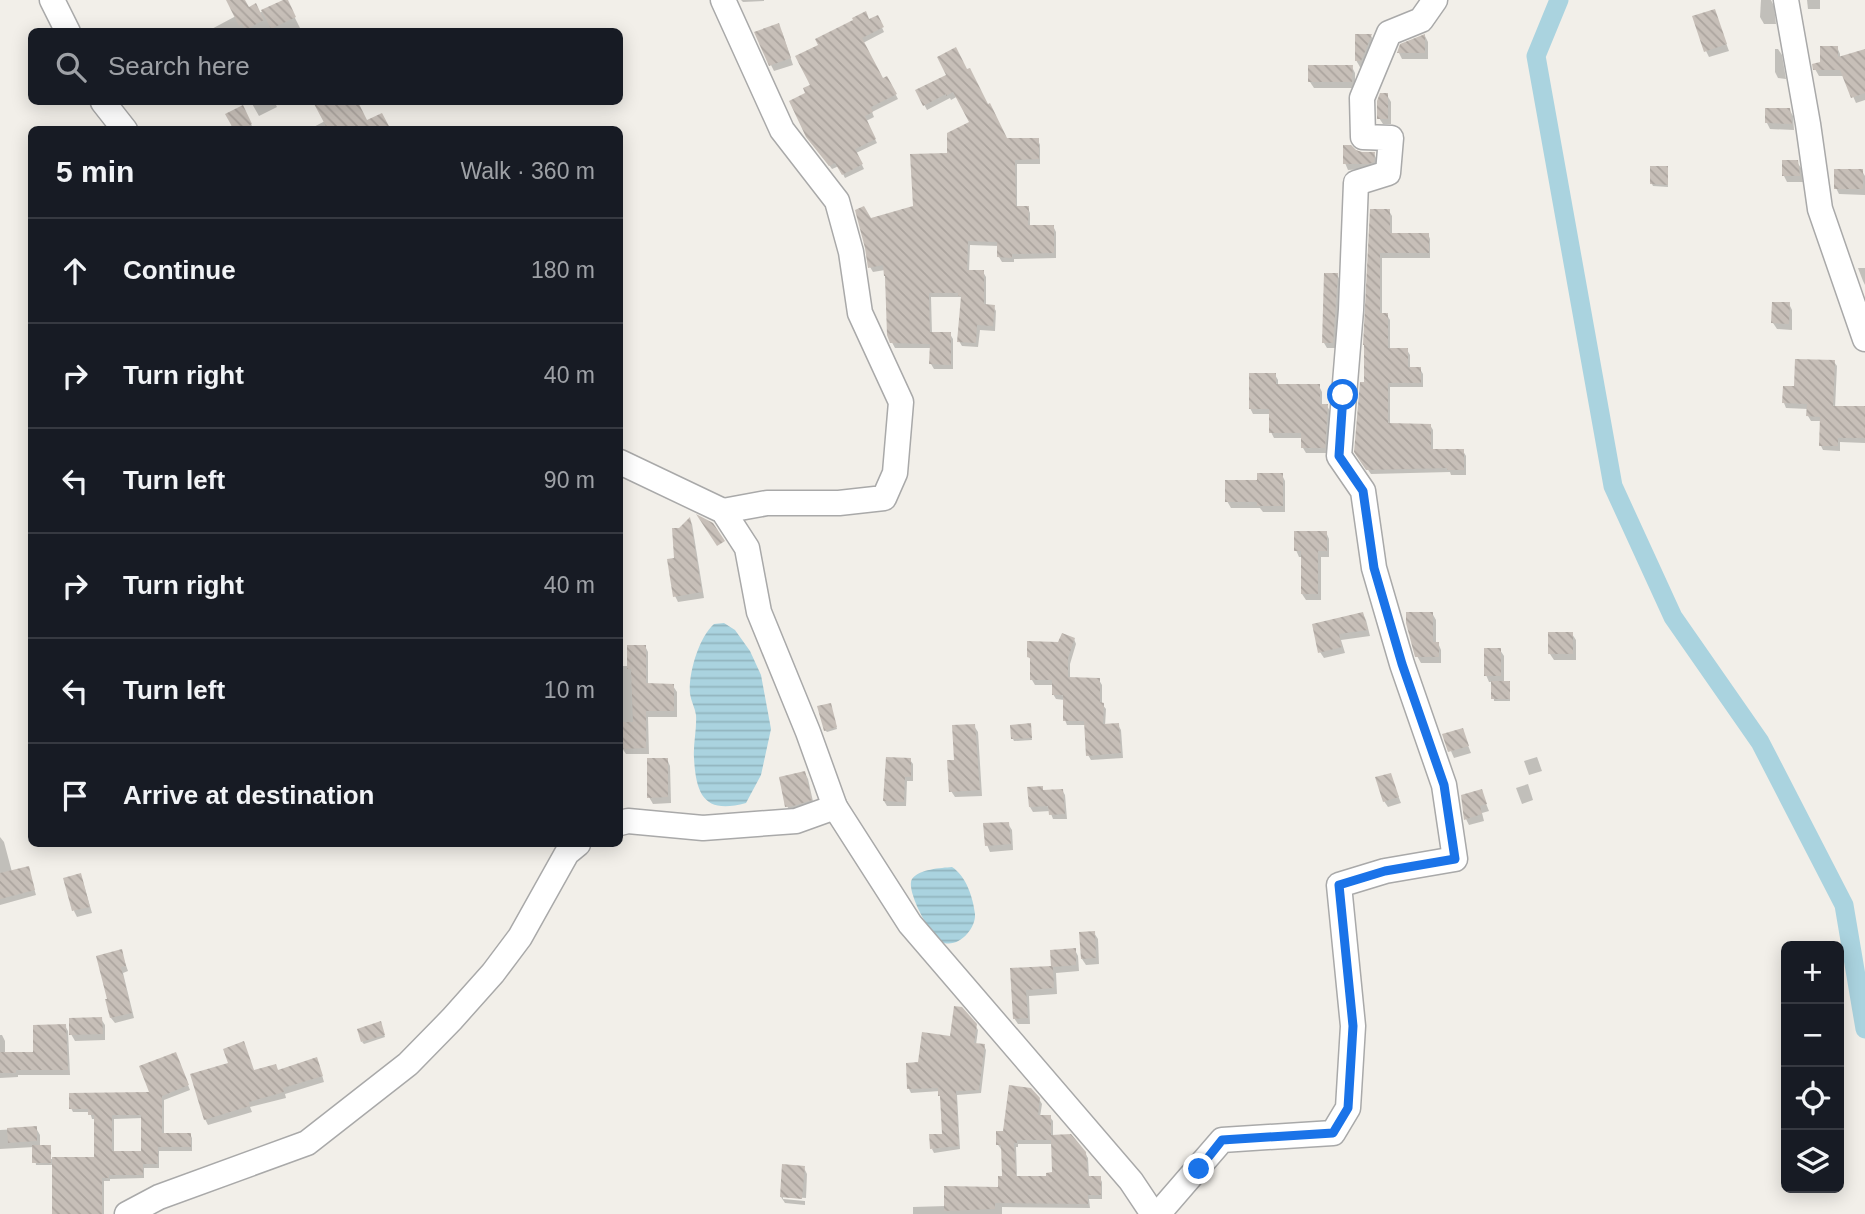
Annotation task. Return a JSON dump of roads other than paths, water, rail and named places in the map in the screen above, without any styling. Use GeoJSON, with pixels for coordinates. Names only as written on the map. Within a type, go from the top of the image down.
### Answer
{"type":"FeatureCollection","features":[{"type":"Feature","properties":{"kind":"street"},"geometry":{"type":"LineString","coordinates":[[52,0],[66,28]]}},
{"type":"Feature","properties":{"kind":"street"},"geometry":{"type":"LineString","coordinates":[[723,0],[782,130],[837,201],[851,252],[860,313],[901,402],[895,473],[884,498],[839,503],[767,503],[723,511]]}},
{"type":"Feature","properties":{"kind":"street"},"geometry":{"type":"LineString","coordinates":[[623,463],[723,511],[747,548],[760,612],[835,807],[910,924],[1131,1181],[1155,1214],[1222,1140],[1333,1133],[1348,1108],[1353,1026],[1339,885],[1385,871],[1455,859],[1444,785],[1402,664],[1374,568],[1363,491],[1339,456],[1351,310],[1356,183],[1388,173],[1391,138],[1363,137],[1362,98],[1389,33],[1421,20],[1435,0]]}},
{"type":"Feature","properties":{"kind":"street"},"geometry":{"type":"LineString","coordinates":[[1786,0],[1821,209],[1865,339]]}},
{"type":"Feature","properties":{"kind":"street"},"geometry":{"type":"LineString","coordinates":[[105,105],[122,126]]}},
{"type":"Feature","properties":{"kind":"street"},"geometry":{"type":"LineString","coordinates":[[623,822],[704,828],[796,821],[835,807]]}},
{"type":"Feature","properties":{"kind":"street"},"geometry":{"type":"LineString","coordinates":[[127,1214],[159,1197],[307,1143],[408,1064],[494,973],[520,937],[567,853],[574,847]]}},
{"type":"Feature","properties":{"kind":"water"},"geometry":{"type":"Polygon","coordinates":[[[724,623],[735,630],[750,651],[761,675],[771,729],[761,775],[746,803],[732,806],[712,804],[697,783],[694,753],[696,715],[690,686],[696,656],[704,638],[714,624],[724,623]]]}},
{"type":"Feature","properties":{"kind":"water"},"geometry":{"type":"Polygon","coordinates":[[[952,867],[968,888],[975,919],[970,930],[961,939],[944,943],[927,924],[916,903],[911,885],[912,879],[920,873],[952,867]]]}},
{"type":"Feature","properties":{"kind":"waterway"},"geometry":{"type":"LineString","coordinates":[[1559,0],[1536,56],[1613,486],[1673,617],[1760,742],[1844,905],[1865,1029]]}}]}
